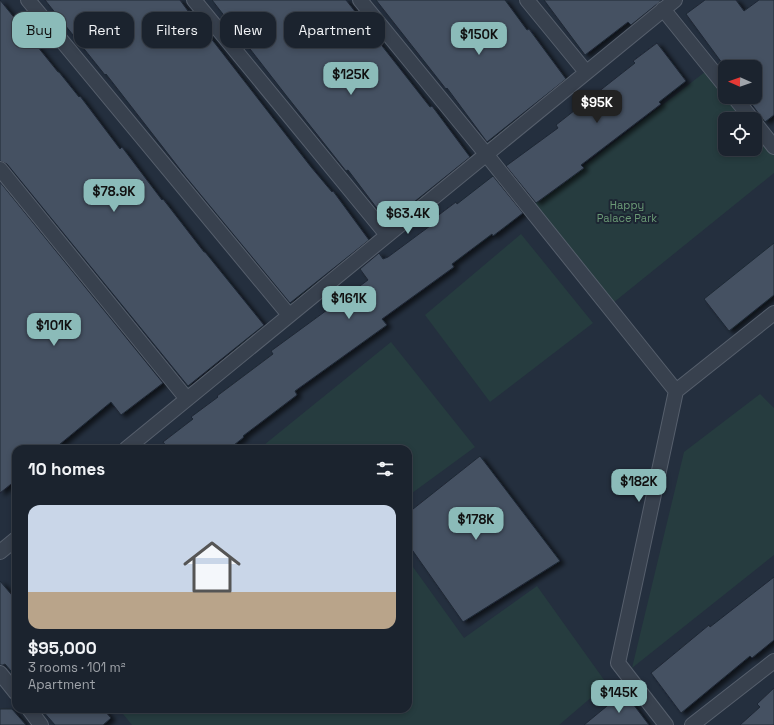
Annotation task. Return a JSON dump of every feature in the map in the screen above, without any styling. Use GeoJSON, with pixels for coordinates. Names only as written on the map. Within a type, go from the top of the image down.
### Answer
{"type":"FeatureCollection","features":[{"type":"Feature","properties":{"kind":"street"},"geometry":{"type":"LineString","coordinates":[[28,0],[289,315]]}},
{"type":"Feature","properties":{"kind":"street"},"geometry":{"type":"LineString","coordinates":[[194,0],[388,235]]}},
{"type":"Feature","properties":{"kind":"street"},"geometry":{"type":"LineString","coordinates":[[360,0],[676,391]]}},
{"type":"Feature","properties":{"kind":"street"},"geometry":{"type":"LineString","coordinates":[[527,0],[586,72]]}},
{"type":"Feature","properties":{"kind":"street"},"geometry":{"type":"LineString","coordinates":[[131,445],[675,0]]}},
{"type":"Feature","properties":{"kind":"street"},"geometry":{"type":"LineString","coordinates":[[663,9],[718,77]]}},
{"type":"Feature","properties":{"kind":"street"},"geometry":{"type":"LineString","coordinates":[[740,104],[746,112]]}},
{"type":"Feature","properties":{"kind":"street"},"geometry":{"type":"LineString","coordinates":[[762,132],[774,147]]}},
{"type":"Feature","properties":{"kind":"street"},"geometry":{"type":"LineString","coordinates":[[0,169],[187,399]]}},
{"type":"Feature","properties":{"kind":"street"},"geometry":{"type":"LineString","coordinates":[[666,725],[618,663],[676,391],[774,313]]}},
{"type":"Feature","properties":{"kind":"street"},"geometry":{"type":"LineString","coordinates":[[0,552],[12,542]]}},
{"type":"Feature","properties":{"kind":"street"},"geometry":{"type":"LineString","coordinates":[[692,725],[774,661]]}},
{"type":"Feature","properties":{"kind":"street"},"geometry":{"type":"LineString","coordinates":[[0,673],[12,688]]}},
{"type":"Feature","properties":{"kind":"street"},"geometry":{"type":"LineString","coordinates":[[31,713],[41,725]]}},
{"type":"Feature","properties":{"kind":"green space","name":"Happy Palace Park"},"geometry":{"type":"Polygon","coordinates":[[[710,68],[718,78],[718,104],[740,104],[746,112],[718,112],[718,156],[762,156],[762,132],[774,147],[774,173],[608,307],[532,206],[710,68]]]}},
{"type":"Feature","properties":{"kind":"green space"},"geometry":{"type":"Polygon","coordinates":[[[521,234],[593,323],[490,402],[425,315],[521,234]]]}},
{"type":"Feature","properties":{"kind":"green space"},"geometry":{"type":"Polygon","coordinates":[[[391,342],[475,447],[412,493],[412,445],[264,445],[391,342]]]}},
{"type":"Feature","properties":{"kind":"green space"},"geometry":{"type":"Polygon","coordinates":[[[760,394],[774,408],[774,555],[632,668],[684,452],[760,394]]]}},
{"type":"Feature","properties":{"kind":"green space"},"geometry":{"type":"Polygon","coordinates":[[[412,566],[464,638],[537,586],[607,684],[559,725],[132,725],[122,713],[412,713],[412,566]]]}},
{"type":"Feature","properties":{"kind":"building"},"geometry":{"type":"Polygon","coordinates":[[[0,0],[12,15],[12,48],[39,48],[79,97],[80,96],[120,149],[122,147],[162,200],[163,199],[264,325],[188,386],[7,164],[0,161],[0,0]]]}},
{"type":"Feature","properties":{"kind":"building"},"geometry":{"type":"Polygon","coordinates":[[[45,0],[180,0],[188,11],[189,10],[191,12],[142,12],[142,48],[212,48],[212,40],[311,167],[332,192],[333,191],[369,240],[290,303],[186,177],[106,74],[105,75],[83,48],[134,48],[134,12],[74,12],[74,36],[66,26],[66,12],[55,12],[45,0]]]}},
{"type":"Feature","properties":{"kind":"building"},"geometry":{"type":"Polygon","coordinates":[[[212,0],[346,0],[355,12],[284,12],[284,48],[384,48],[430,107],[432,106],[470,157],[388,223],[348,170],[346,171],[249,48],[276,48],[276,12],[221,12],[212,0]]]}},
{"type":"Feature","properties":{"kind":"building"},"geometry":{"type":"Polygon","coordinates":[[[376,0],[505,0],[527,30],[529,29],[566,79],[487,142],[447,88],[446,89],[376,0]]]}},
{"type":"Feature","properties":{"kind":"building"},"geometry":{"type":"Polygon","coordinates":[[[544,0],[662,0],[631,25],[628,22],[585,55],[544,0]]]}},
{"type":"Feature","properties":{"kind":"building"},"geometry":{"type":"Polygon","coordinates":[[[705,0],[736,0],[744,11],[759,0],[774,0],[774,115],[765,122],[762,118],[762,112],[758,112],[752,104],[762,104],[762,60],[720,60],[686,14],[705,0]]]}},
{"type":"Feature","properties":{"kind":"building"},"geometry":{"type":"Polygon","coordinates":[[[657,43],[686,81],[659,102],[661,104],[581,165],[584,168],[536,203],[506,166],[558,128],[556,125],[635,63],[633,61],[657,43]]]}},
{"type":"Feature","properties":{"kind":"building"},"geometry":{"type":"Polygon","coordinates":[[[493,176],[523,213],[452,264],[454,267],[382,319],[387,325],[295,391],[297,395],[243,436],[244,437],[234,445],[166,445],[163,442],[193,419],[191,417],[218,397],[217,396],[273,354],[271,351],[368,280],[360,269],[379,253],[383,259],[388,257],[434,223],[432,220],[456,202],[457,204],[493,176]]]}},
{"type":"Feature","properties":{"kind":"building"},"geometry":{"type":"Polygon","coordinates":[[[0,182],[163,383],[121,415],[111,402],[59,445],[12,445],[12,483],[0,493],[0,182]]]}},
{"type":"Feature","properties":{"kind":"building"},"geometry":{"type":"Polygon","coordinates":[[[774,243],[774,295],[729,331],[704,299],[774,243]]]}},
{"type":"Feature","properties":{"kind":"building"},"geometry":{"type":"Polygon","coordinates":[[[480,456],[560,561],[463,622],[412,550],[412,510],[480,456]]]}},
{"type":"Feature","properties":{"kind":"building"},"geometry":{"type":"Polygon","coordinates":[[[774,577],[774,640],[752,658],[750,656],[681,713],[651,673],[709,625],[710,627],[774,577]]]}},
{"type":"Feature","properties":{"kind":"building"},"geometry":{"type":"Polygon","coordinates":[[[0,581],[12,595],[12,672],[5,664],[0,665],[0,581]]]}},
{"type":"Feature","properties":{"kind":"building"},"geometry":{"type":"Polygon","coordinates":[[[774,688],[774,725],[740,725],[760,707],[757,704],[774,688]]]}},
{"type":"Feature","properties":{"kind":"building"},"geometry":{"type":"Polygon","coordinates":[[[624,692],[649,725],[584,725],[624,692]]]}},
{"type":"Feature","properties":{"kind":"building"},"geometry":{"type":"Polygon","coordinates":[[[0,709],[12,709],[12,713],[16,713],[26,725],[0,725],[0,709]]]}},
{"type":"Feature","properties":{"kind":"building"},"geometry":{"type":"Polygon","coordinates":[[[44,713],[107,713],[111,718],[103,725],[55,725],[44,713]]]}}]}
